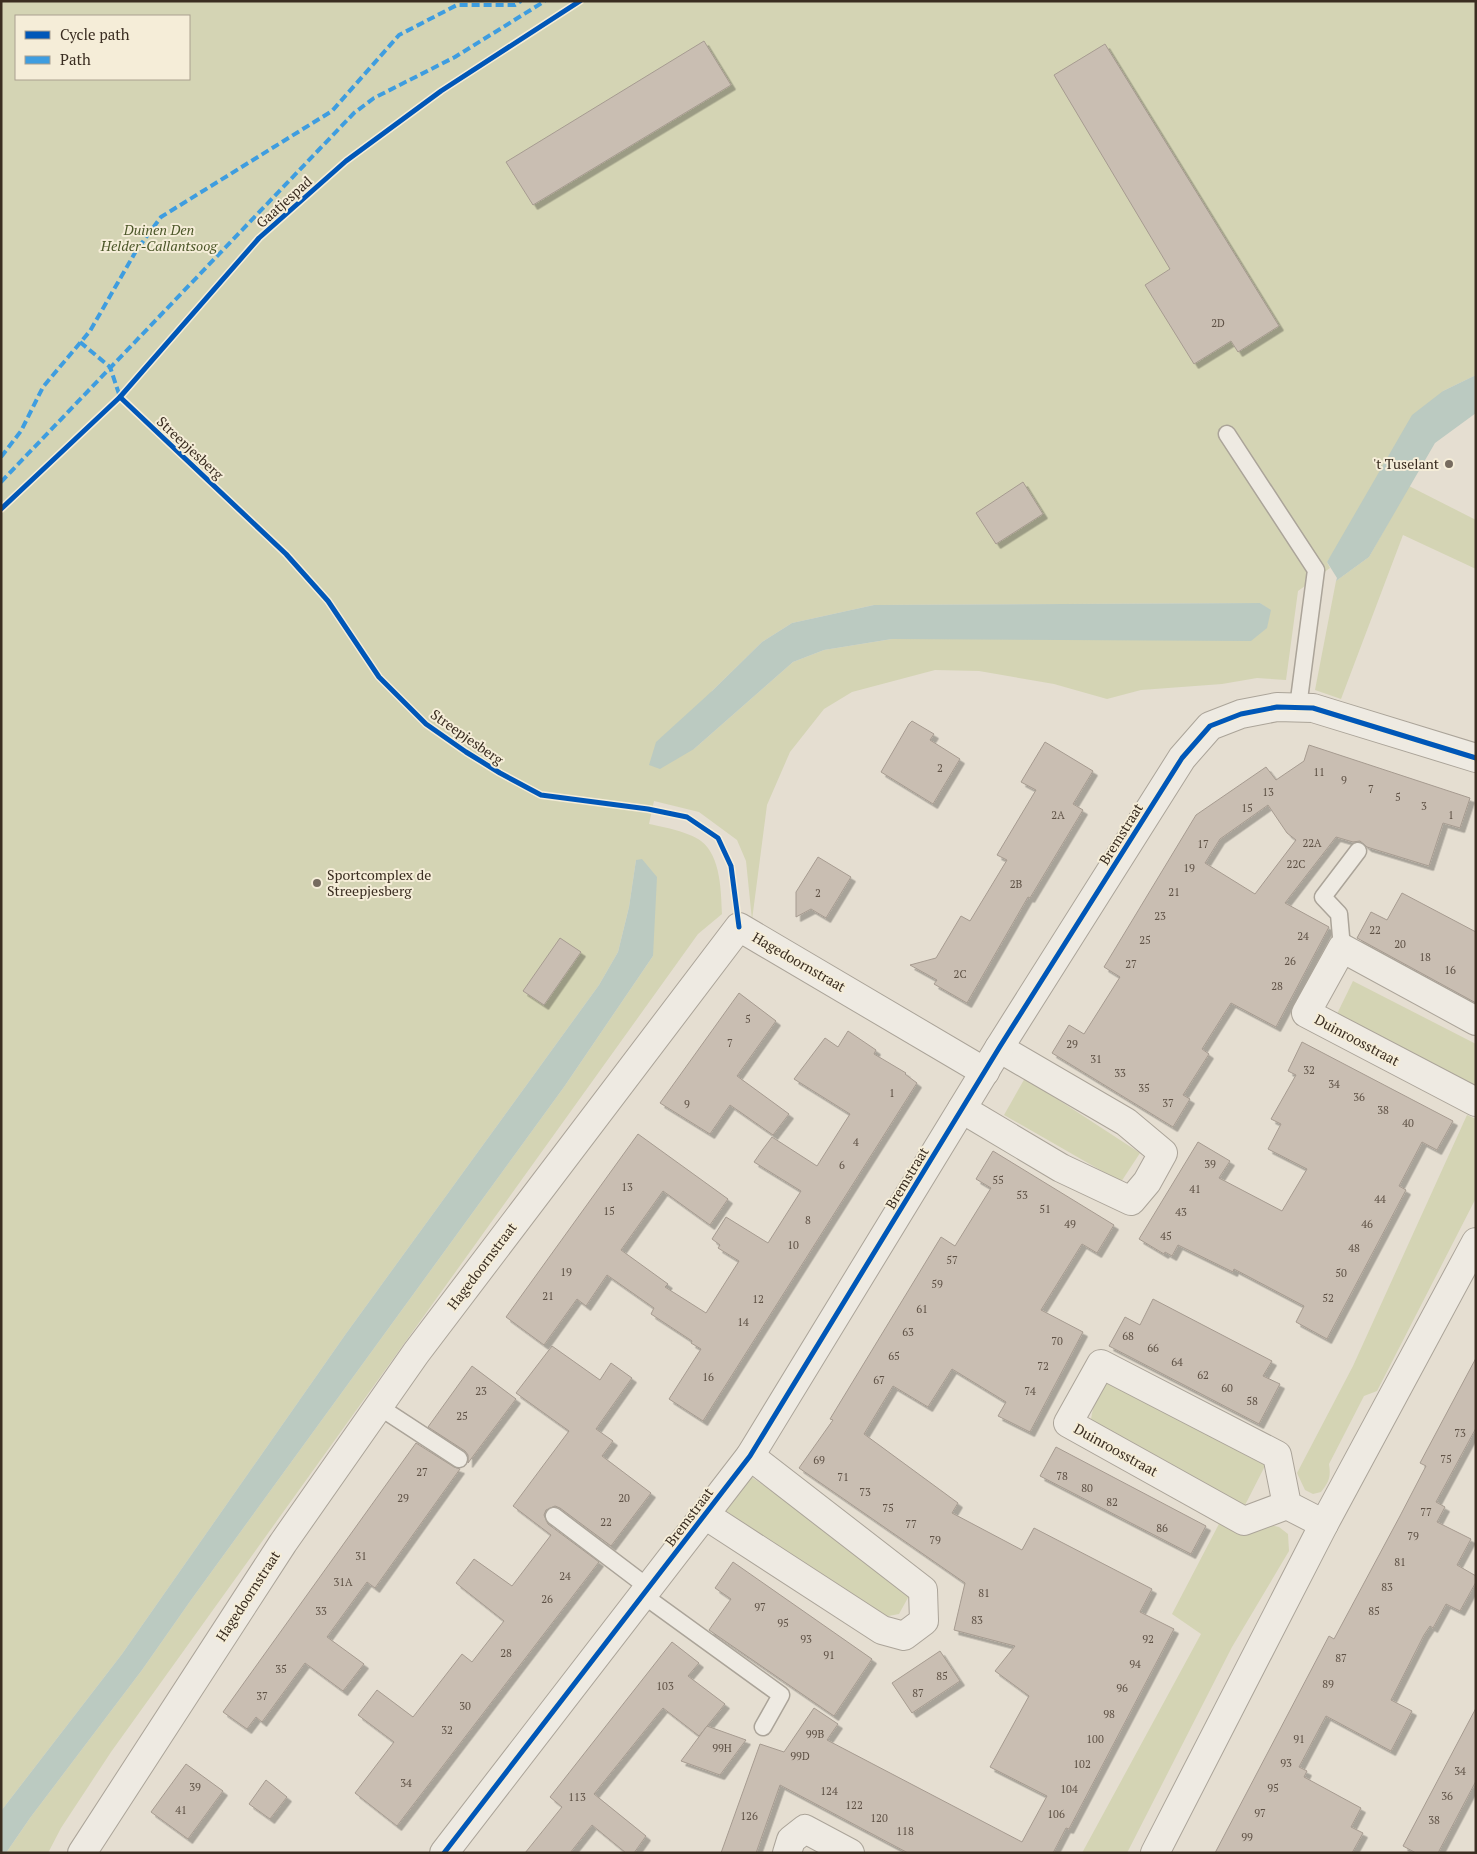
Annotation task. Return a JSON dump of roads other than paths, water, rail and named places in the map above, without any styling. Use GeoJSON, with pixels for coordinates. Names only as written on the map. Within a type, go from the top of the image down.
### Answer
{"type":"FeatureCollection","features":[{"type":"Feature","properties":{"kind":"street","name":"Bremstraat"},"geometry":{"type":"LineString","coordinates":[[444,1853],[750,1456],[999,1048],[1182,758],[1210,726],[1241,714],[1277,706],[1312,708],[1476,758]]}},
{"type":"Feature","properties":{"kind":"street","name":"Hagedoornstraat"},"geometry":{"type":"LineString","coordinates":[[82,1853],[283,1543],[378,1406],[416,1353],[739,927],[985,1072]]}},
{"type":"Feature","properties":{"kind":"street"},"geometry":{"type":"LineString","coordinates":[[1342,948],[1476,1021]]}},
{"type":"Feature","properties":{"kind":"street","name":"Duinroosstraat"},"geometry":{"type":"LineString","coordinates":[[1342,948],[1306,1012],[1476,1102]]}},
{"type":"Feature","properties":{"kind":"street"},"geometry":{"type":"LineString","coordinates":[[962,1109],[1061,1168],[1131,1201],[1147,1182],[1163,1153],[1126,1122],[999,1048]]}},
{"type":"Feature","properties":{"kind":"street"},"geometry":{"type":"LineString","coordinates":[[1155,1853],[1324,1524],[1476,1242]]}},
{"type":"Feature","properties":{"kind":"street","name":"Duinroosstraat"},"geometry":{"type":"LineString","coordinates":[[1101,1364],[1277,1455],[1287,1504],[1244,1521],[1068,1423],[1101,1364]]}},
{"type":"Feature","properties":{"kind":"street","name":"Bremstraat"},"geometry":{"type":"LineString","coordinates":[[704,1515],[882,1630],[904,1636],[924,1621],[923,1590],[750,1456]]}},
{"type":"Feature","properties":{"kind":"street"},"geometry":{"type":"LineString","coordinates":[[1287,1504],[1324,1524]]}},
{"type":"Feature","properties":{"kind":"street"},"geometry":{"type":"LineString","coordinates":[[787,1853],[791,1840],[805,1829],[850,1853]]}},
{"type":"Feature","properties":{"kind":"lane"},"geometry":{"type":"LineString","coordinates":[[1227,434],[1316,570],[1298,707]]}},
{"type":"Feature","properties":{"kind":"lane"},"geometry":{"type":"LineString","coordinates":[[1342,948],[1339,914],[1322,897],[1358,851]]}},
{"type":"Feature","properties":{"kind":"lane"},"geometry":{"type":"LineString","coordinates":[[378,1406],[459,1459]]}},
{"type":"Feature","properties":{"kind":"lane"},"geometry":{"type":"LineString","coordinates":[[554,1516],[646,1591],[781,1695],[763,1727]]}},
{"type":"Feature","properties":{"kind":"place","name":"'t Tuselant"},"geometry":{"type":"Point","coordinates":[1449,464]}},
{"type":"Feature","properties":{"kind":"place","name":"Sportcomplex de Streepjesberg"},"geometry":{"type":"Point","coordinates":[317,883]}},
{"type":"Feature","properties":{"kind":"park label","name":"Duinen Den Helder-Callantsoog"},"geometry":{"type":"Point","coordinates":[159,238]}}]}
